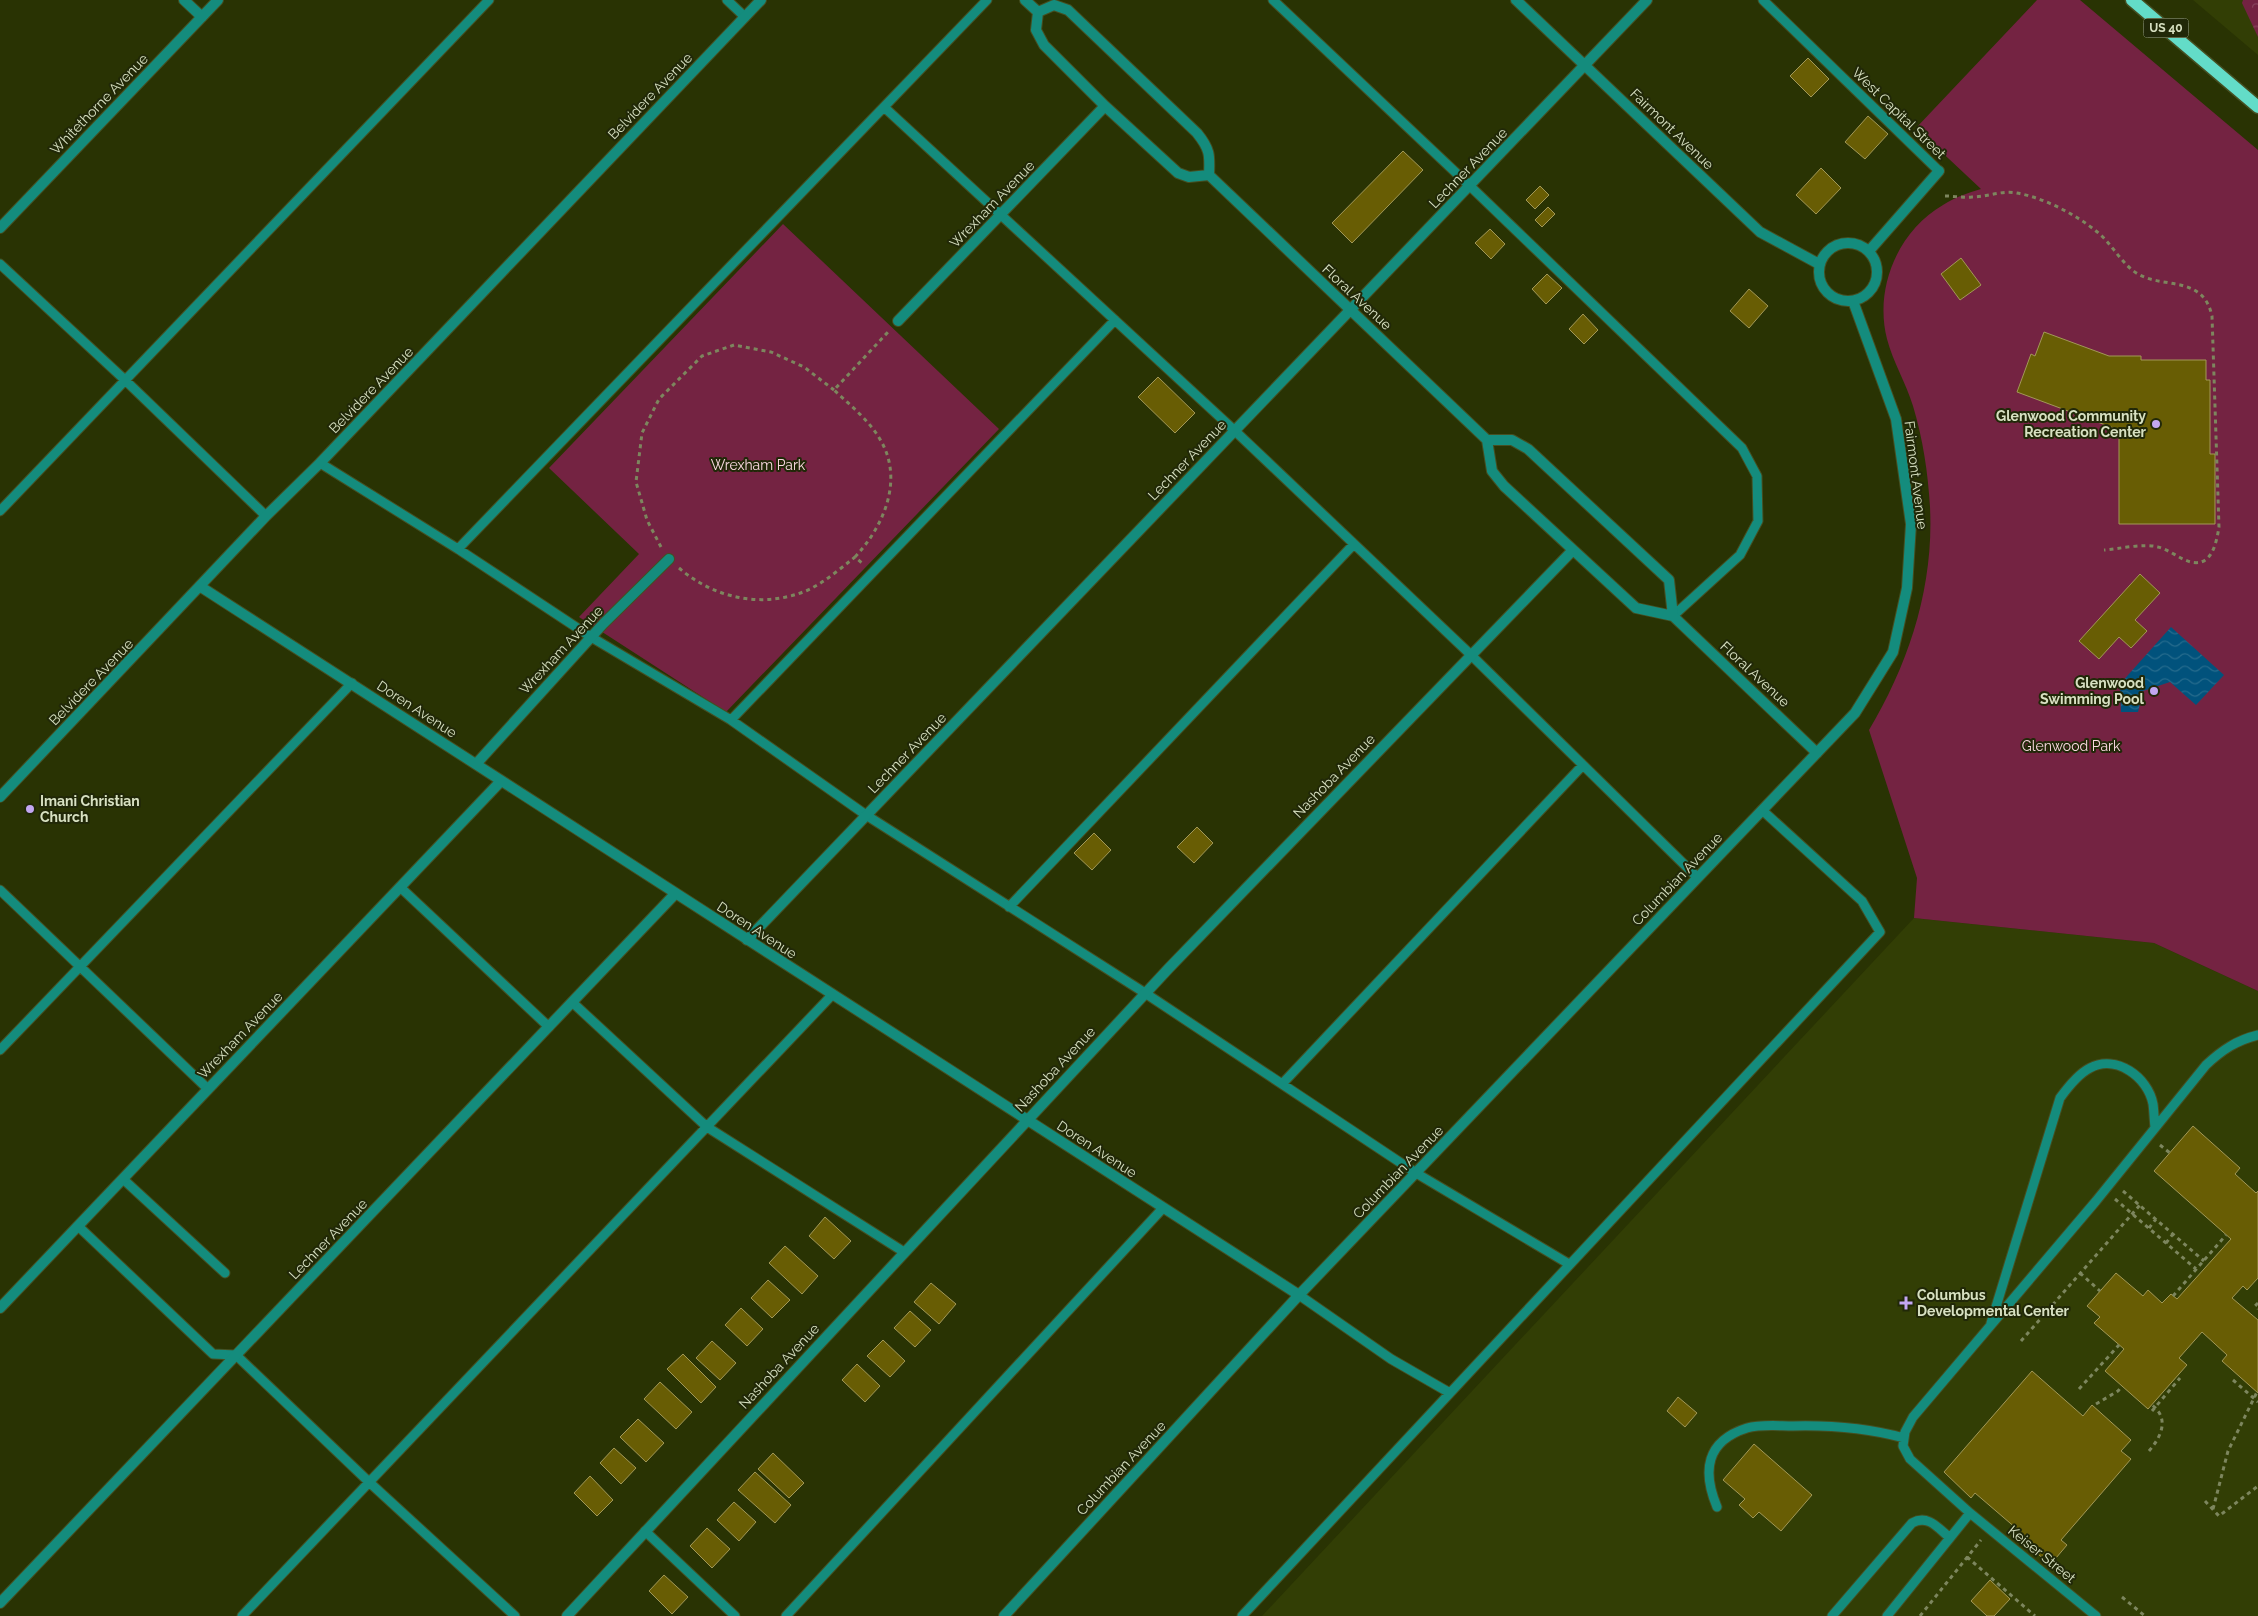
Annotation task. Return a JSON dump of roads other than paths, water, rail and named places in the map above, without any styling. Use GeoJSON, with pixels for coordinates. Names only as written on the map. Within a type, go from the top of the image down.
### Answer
{"type":"FeatureCollection","features":[{"type":"Feature","properties":{"kind":"main road","name":"US 40"},"geometry":{"type":"LineString","coordinates":[[2132,0],[2258,107]]}},
{"type":"Feature","properties":{"kind":"street"},"geometry":{"type":"LineString","coordinates":[[184,0],[202,16]]}},
{"type":"Feature","properties":{"kind":"street","name":"Whitethorne Avenue"},"geometry":{"type":"LineString","coordinates":[[0,228],[218,0]]}},
{"type":"Feature","properties":{"kind":"street","name":"Belvidere Avenue"},"geometry":{"type":"LineString","coordinates":[[0,798],[266,516],[320,463],[761,0]]}},
{"type":"Feature","properties":{"kind":"street"},"geometry":{"type":"LineString","coordinates":[[1025,0],[1038,12]]}},
{"type":"Feature","properties":{"kind":"street","name":"Fairmont Avenue"},"geometry":{"type":"LineString","coordinates":[[1516,0],[1760,232],[1819,264]]}},
{"type":"Feature","properties":{"kind":"street","name":"Lechner Avenue"},"geometry":{"type":"LineString","coordinates":[[747,940],[1647,0]]}},
{"type":"Feature","properties":{"kind":"street"},"geometry":{"type":"LineString","coordinates":[[1054,5],[1068,10],[1076,17],[1205,142],[1210,154],[1209,175],[1189,177],[1178,173],[1105,106],[1044,45],[1036,30],[1038,12],[1054,5]]}},
{"type":"Feature","properties":{"kind":"street","name":"Wrexham Avenue"},"geometry":{"type":"LineString","coordinates":[[898,321],[1105,106]]}},
{"type":"Feature","properties":{"kind":"street","name":"West Capital Street"},"geometry":{"type":"LineString","coordinates":[[1869,251],[1939,171]]}},
{"type":"Feature","properties":{"kind":"street","name":"Floral Avenue"},"geometry":{"type":"LineString","coordinates":[[1209,175],[1487,440]]}},
{"type":"Feature","properties":{"kind":"street"},"geometry":{"type":"LineString","coordinates":[[1845,243],[1854,243],[1869,251],[1875,259],[1877,268],[1875,285],[1869,293],[1853,302],[1834,298],[1826,292],[1821,284],[1819,264],[1829,250],[1845,243]]}},
{"type":"Feature","properties":{"kind":"street","name":"Fairmont Avenue"},"geometry":{"type":"LineString","coordinates":[[1817,752],[1855,713],[1892,652],[1907,588],[1911,524],[1896,419],[1853,302]]}},
{"type":"Feature","properties":{"kind":"street"},"geometry":{"type":"LineString","coordinates":[[1487,440],[1512,440],[1528,449],[1669,580],[1673,616],[1636,608],[1504,486],[1492,470],[1487,440]]}},
{"type":"Feature","properties":{"kind":"street","name":"Nashoba Avenue"},"geometry":{"type":"LineString","coordinates":[[567,1616],[1145,993],[1470,654],[1573,550]]}},
{"type":"Feature","properties":{"kind":"street","name":"Wrexham Avenue"},"geometry":{"type":"LineString","coordinates":[[477,763],[591,637],[669,559]]}},
{"type":"Feature","properties":{"kind":"street","name":"Doren Avenue"},"geometry":{"type":"LineString","coordinates":[[201,587],[477,763],[501,781],[675,894],[1299,1295]]}},
{"type":"Feature","properties":{"kind":"street","name":"Floral Avenue"},"geometry":{"type":"LineString","coordinates":[[1673,616],[1817,752]]}},
{"type":"Feature","properties":{"kind":"street","name":"Columbian Avenue"},"geometry":{"type":"LineString","coordinates":[[1004,1616],[1299,1295],[1817,752]]}},
{"type":"Feature","properties":{"kind":"street","name":"Wrexham Avenue"},"geometry":{"type":"LineString","coordinates":[[0,1308],[501,781]]}},
{"type":"Feature","properties":{"kind":"street","name":"Lechner Avenue"},"geometry":{"type":"LineString","coordinates":[[0,1603],[675,894]]}},
{"type":"Feature","properties":{"kind":"lane"},"geometry":{"type":"LineString","coordinates":[[0,511],[489,0]]}},
{"type":"Feature","properties":{"kind":"lane"},"geometry":{"type":"LineString","coordinates":[[728,0],[745,17]]}},
{"type":"Feature","properties":{"kind":"lane"},"geometry":{"type":"LineString","coordinates":[[458,549],[987,0]]}},
{"type":"Feature","properties":{"kind":"lane"},"geometry":{"type":"LineString","coordinates":[[1273,0],[1470,186],[1742,448],[1757,476],[1758,520],[1740,554],[1673,616]]}},
{"type":"Feature","properties":{"kind":"lane","name":"West Capital Street"},"geometry":{"type":"LineString","coordinates":[[1763,0],[1939,171]]}},
{"type":"Feature","properties":{"kind":"lane"},"geometry":{"type":"LineString","coordinates":[[884,107],[1234,430],[1470,654],[1698,877]]}},
{"type":"Feature","properties":{"kind":"lane"},"geometry":{"type":"LineString","coordinates":[[0,264],[125,380],[266,516]]}},
{"type":"Feature","properties":{"kind":"lane"},"geometry":{"type":"LineString","coordinates":[[731,720],[1116,320]]}},
{"type":"Feature","properties":{"kind":"lane"},"geometry":{"type":"LineString","coordinates":[[320,463],[458,549],[591,637],[731,720],[866,816],[1145,993],[1416,1173],[1569,1264]]}},
{"type":"Feature","properties":{"kind":"lane"},"geometry":{"type":"LineString","coordinates":[[1009,907],[1354,544]]}},
{"type":"Feature","properties":{"kind":"lane"},"geometry":{"type":"LineString","coordinates":[[0,1050],[352,683]]}},
{"type":"Feature","properties":{"kind":"lane"},"geometry":{"type":"LineString","coordinates":[[1282,1084],[1583,765]]}},
{"type":"Feature","properties":{"kind":"lane"},"geometry":{"type":"LineString","coordinates":[[1242,1616],[1880,932],[1862,900],[1762,810]]}},
{"type":"Feature","properties":{"kind":"lane"},"geometry":{"type":"LineString","coordinates":[[400,887],[549,1027]]}},
{"type":"Feature","properties":{"kind":"lane"},"geometry":{"type":"LineString","coordinates":[[0,890],[208,1089]]}},
{"type":"Feature","properties":{"kind":"lane"},"geometry":{"type":"LineString","coordinates":[[242,1616],[832,995]]}},
{"type":"Feature","properties":{"kind":"lane"},"geometry":{"type":"LineString","coordinates":[[572,1002],[707,1126],[904,1252]]}},
{"type":"Feature","properties":{"kind":"lane"},"geometry":{"type":"LineString","coordinates":[[1717,1507],[1711,1494],[1708,1469],[1715,1448],[1729,1436],[1749,1427],[1846,1426],[1904,1438],[1904,1432],[1913,1416],[2105,1190],[2206,1065],[2222,1050],[2245,1038],[2258,1035]]}},
{"type":"Feature","properties":{"kind":"lane"},"geometry":{"type":"LineString","coordinates":[[1989,1327],[2060,1098],[2070,1085],[2091,1067],[2116,1064],[2140,1078],[2152,1102],[2155,1127]]}},
{"type":"Feature","properties":{"kind":"lane"},"geometry":{"type":"LineString","coordinates":[[123,1179],[225,1273]]}},
{"type":"Feature","properties":{"kind":"lane"},"geometry":{"type":"LineString","coordinates":[[786,1616],[1163,1208]]}},
{"type":"Feature","properties":{"kind":"lane"},"geometry":{"type":"LineString","coordinates":[[78,1226],[213,1354],[236,1355],[369,1482],[515,1616]]}},
{"type":"Feature","properties":{"kind":"lane"},"geometry":{"type":"LineString","coordinates":[[1299,1295],[1391,1359],[1450,1392]]}},
{"type":"Feature","properties":{"kind":"lane","name":"Keiser Street"},"geometry":{"type":"LineString","coordinates":[[1904,1438],[1903,1446],[1910,1459],[1990,1530],[2096,1616]]}},
{"type":"Feature","properties":{"kind":"lane"},"geometry":{"type":"LineString","coordinates":[[1887,1616],[1970,1513]]}},
{"type":"Feature","properties":{"kind":"lane"},"geometry":{"type":"LineString","coordinates":[[1832,1616],[1912,1524],[1919,1519],[1926,1520],[1950,1538]]}},
{"type":"Feature","properties":{"kind":"lane"},"geometry":{"type":"LineString","coordinates":[[645,1531],[735,1616]]}},
{"type":"Feature","properties":{"kind":"water"},"geometry":{"type":"Polygon","coordinates":[[[2171,627],[2224,675],[2196,705],[2170,682],[2143,691],[2138,712],[2121,712],[2120,684],[2171,627]]]}},
{"type":"Feature","properties":{"kind":"place","name":"Glenwood Community Recreation Center"},"geometry":{"type":"Point","coordinates":[2156,424]}},
{"type":"Feature","properties":{"kind":"place","name":"Glenwood Swimming Pool"},"geometry":{"type":"Point","coordinates":[2154,691]}},
{"type":"Feature","properties":{"kind":"place","name":"Imani Christian Church"},"geometry":{"type":"Point","coordinates":[30,809]}},
{"type":"Feature","properties":{"kind":"place","name":"Columbus Developmental Center"},"geometry":{"type":"Point","coordinates":[1906,1303]}},
{"type":"Feature","properties":{"kind":"park label","name":"Wrexham Park"},"geometry":{"type":"Point","coordinates":[758,465]}},
{"type":"Feature","properties":{"kind":"park label","name":"Glenwood Park"},"geometry":{"type":"Point","coordinates":[2071,746]}}]}
